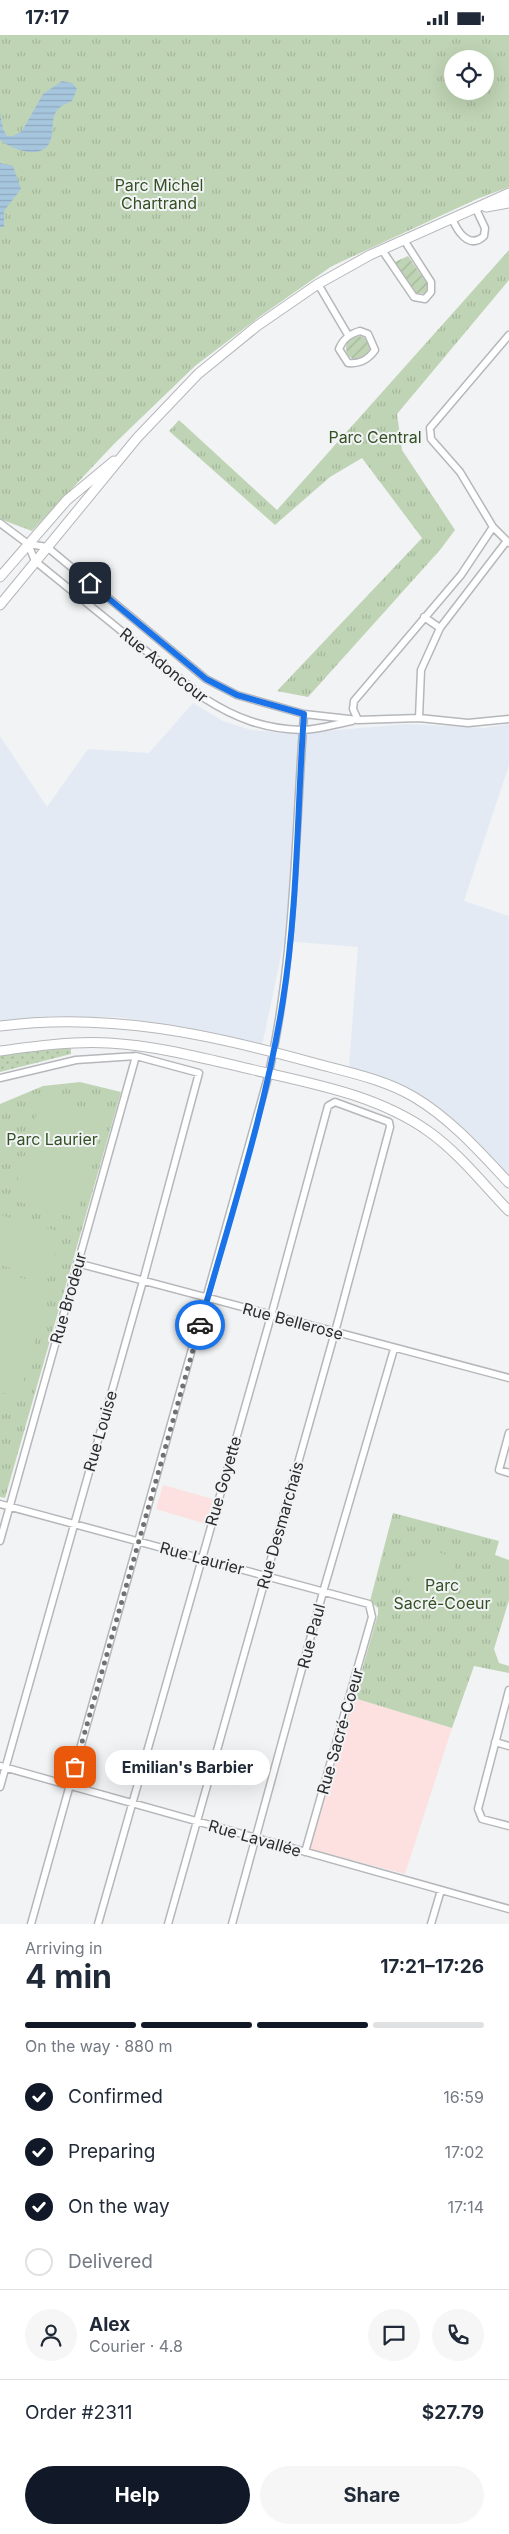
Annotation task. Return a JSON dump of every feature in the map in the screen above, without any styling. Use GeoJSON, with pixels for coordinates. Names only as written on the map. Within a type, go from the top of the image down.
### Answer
{"type":"FeatureCollection","features":[{"type":"Feature","properties":{"kind":"main road"},"geometry":{"type":"LineString","coordinates":[[0,577],[67,500],[122,455],[198,375],[257,326],[318,284],[382,250],[509,193]]}},
{"type":"Feature","properties":{"kind":"main road"},"geometry":{"type":"LineString","coordinates":[[476,209],[509,203]]}},
{"type":"Feature","properties":{"kind":"main road"},"geometry":{"type":"LineString","coordinates":[[0,605],[35,561],[98,489],[122,455]]}},
{"type":"Feature","properties":{"kind":"main road"},"geometry":{"type":"LineString","coordinates":[[0,1025],[77,1021],[143,1025],[273,1052],[377,1081],[413,1097],[462,1133],[509,1183]]}},
{"type":"Feature","properties":{"kind":"main road"},"geometry":{"type":"LineString","coordinates":[[0,1051],[67,1044],[137,1045],[269,1073],[354,1094],[402,1115],[428,1131],[451,1150],[509,1211]]}},
{"type":"Feature","properties":{"kind":"street"},"geometry":{"type":"LineString","coordinates":[[452,218],[460,235],[469,241],[480,239],[484,236],[485,228],[476,209]]}},
{"type":"Feature","properties":{"kind":"street"},"geometry":{"type":"LineString","coordinates":[[382,250],[414,297],[425,299],[431,292],[431,282],[404,240]]}},
{"type":"Feature","properties":{"kind":"street"},"geometry":{"type":"LineString","coordinates":[[318,284],[348,335]]}},
{"type":"Feature","properties":{"kind":"street"},"geometry":{"type":"LineString","coordinates":[[360,331],[368,334],[375,351],[357,364],[348,363],[339,349],[342,341],[348,335],[360,331]]}},
{"type":"Feature","properties":{"kind":"street"},"geometry":{"type":"LineString","coordinates":[[419,717],[421,670],[440,628],[508,542],[492,527],[460,472],[431,439],[430,428],[509,335]]}},
{"type":"Feature","properties":{"kind":"street"},"geometry":{"type":"LineString","coordinates":[[0,523],[28,544],[47,547]]}},
{"type":"Feature","properties":{"kind":"street"},"geometry":{"type":"LineString","coordinates":[[358,720],[353,709],[354,701],[461,575],[492,527]]}},
{"type":"Feature","properties":{"kind":"street","name":"Rue Adoncour"},"geometry":{"type":"LineString","coordinates":[[28,544],[35,561],[204,698],[232,716],[264,725],[303,730],[358,720],[419,717],[468,723],[509,719]]}},
{"type":"Feature","properties":{"kind":"street","name":"Rue Adoncour"},"geometry":{"type":"LineString","coordinates":[[47,547],[206,679],[237,695],[304,714],[358,720]]}},
{"type":"Feature","properties":{"kind":"street"},"geometry":{"type":"LineString","coordinates":[[424,617],[440,628]]}},
{"type":"Feature","properties":{"kind":"street"},"geometry":{"type":"LineString","coordinates":[[30,1924],[269,1073],[283,1000],[292,920],[304,714]]}},
{"type":"Feature","properties":{"kind":"street"},"geometry":{"type":"LineString","coordinates":[[0,1077],[76,1060],[136,1056]]}},
{"type":"Feature","properties":{"kind":"street","name":"Rue Louise"},"geometry":{"type":"LineString","coordinates":[[0,1787],[3,1767],[143,1281],[199,1073],[136,1056]]}},
{"type":"Feature","properties":{"kind":"street","name":"Rue Brodeur"},"geometry":{"type":"LineString","coordinates":[[0,1541],[136,1056]]}},
{"type":"Feature","properties":{"kind":"street","name":"Rue Goyette"},"geometry":{"type":"LineString","coordinates":[[98,1924],[200,1558],[271,1316],[328,1106],[335,1102],[389,1122],[390,1127]]}},
{"type":"Feature","properties":{"kind":"street","name":"Rue Desmarchais"},"geometry":{"type":"LineString","coordinates":[[168,1924],[335,1332],[390,1127]]}},
{"type":"Feature","properties":{"kind":"street","name":"Rue Bellerose"},"geometry":{"type":"LineString","coordinates":[[77,1263],[394,1349],[509,1378]]}},
{"type":"Feature","properties":{"kind":"street","name":"Rue Paul"},"geometry":{"type":"LineString","coordinates":[[232,1924],[323,1592],[394,1349]]}},
{"type":"Feature","properties":{"kind":"street"},"geometry":{"type":"LineString","coordinates":[[509,1433],[499,1470],[509,1473]]}},
{"type":"Feature","properties":{"kind":"street","name":"Rue Laurier"},"geometry":{"type":"LineString","coordinates":[[0,1504],[369,1603],[372,1609]]}},
{"type":"Feature","properties":{"kind":"street","name":"Rue Sacré-Coeur"},"geometry":{"type":"LineString","coordinates":[[305,1852],[372,1617],[372,1609]]}},
{"type":"Feature","properties":{"kind":"street"},"geometry":{"type":"LineString","coordinates":[[509,1690],[478,1809],[482,1819],[509,1826]]}},
{"type":"Feature","properties":{"kind":"street"},"geometry":{"type":"LineString","coordinates":[[495,1743],[509,1746]]}},
{"type":"Feature","properties":{"kind":"street","name":"Rue Lavallée"},"geometry":{"type":"LineString","coordinates":[[3,1767],[509,1909]]}},
{"type":"Feature","properties":{"kind":"street"},"geometry":{"type":"LineString","coordinates":[[431,1924],[441,1890]]}},
{"type":"Feature","properties":{"kind":"shaded area"},"geometry":{"type":"Polygon","coordinates":[[[193,703],[223,721],[251,730],[293,734],[406,724],[484,728],[509,724],[509,765],[464,901],[509,916],[509,1177],[475,1140],[444,1113],[385,1080],[349,1067],[358,947],[284,941],[262,1046],[176,1026],[117,1017],[51,1017],[0,1021],[0,736],[47,807],[88,749],[149,753],[193,703]]]}},
{"type":"Feature","properties":{"kind":"shaded area"},"geometry":{"type":"Polygon","coordinates":[[[163,1485],[213,1499],[206,1524],[156,1509],[163,1485]]]}},
{"type":"Feature","properties":{"kind":"shaded area"},"geometry":{"type":"Polygon","coordinates":[[[354,1698],[452,1728],[405,1874],[310,1849],[354,1698]]]}},
{"type":"Feature","properties":{"kind":"green space","name":"Parc Michel Chartrand"},"geometry":{"type":"Polygon","coordinates":[[[0,35],[509,35],[509,187],[477,199],[332,266],[262,315],[195,366],[114,444],[32,531],[0,519],[0,35]]]}},
{"type":"Feature","properties":{"kind":"green space","name":"Parc Central"},"geometry":{"type":"Polygon","coordinates":[[[509,250],[509,280],[397,414],[402,450],[455,530],[440,550],[308,697],[277,691],[422,538],[362,458],[330,477],[275,525],[169,431],[179,420],[277,510],[509,250]]]}},
{"type":"Feature","properties":{"kind":"green space"},"geometry":{"type":"Polygon","coordinates":[[[408,256],[428,285],[426,294],[416,293],[395,262],[408,256]]]}},
{"type":"Feature","properties":{"kind":"green space"},"geometry":{"type":"Polygon","coordinates":[[[358,336],[363,337],[369,343],[369,353],[363,359],[358,360],[353,359],[347,353],[346,348],[347,343],[353,337],[358,336]]]}},
{"type":"Feature","properties":{"kind":"green space"},"geometry":{"type":"Polygon","coordinates":[[[71,1046],[71,1054],[0,1072],[0,1054],[71,1046]]]}},
{"type":"Feature","properties":{"kind":"green space","name":"Parc Laurier"},"geometry":{"type":"Polygon","coordinates":[[[80,1082],[121,1092],[5,1498],[0,1497],[0,1104],[43,1086],[80,1082]]]}},
{"type":"Feature","properties":{"kind":"green space"},"geometry":{"type":"Polygon","coordinates":[[[41,1098],[105,1116],[76,1218],[12,1200],[41,1098]]]}},
{"type":"Feature","properties":{"kind":"green space"},"geometry":{"type":"Polygon","coordinates":[[[0,1134],[15,1138],[8,1164],[0,1162],[0,1134]]]}},
{"type":"Feature","properties":{"kind":"green space"},"geometry":{"type":"Polygon","coordinates":[[[0,1169],[7,1171],[0,1198],[0,1169]]]}},
{"type":"Feature","properties":{"kind":"green space"},"geometry":{"type":"Polygon","coordinates":[[[0,1215],[61,1232],[48,1279],[0,1265],[0,1215]]]}},
{"type":"Feature","properties":{"kind":"green space"},"geometry":{"type":"Polygon","coordinates":[[[0,1272],[51,1286],[19,1397],[0,1392],[0,1272]]]}},
{"type":"Feature","properties":{"kind":"green space","name":"Parc Sacré-Coeur"},"geometry":{"type":"Polygon","coordinates":[[[393,1513],[499,1541],[495,1555],[509,1560],[509,1600],[494,1649],[499,1663],[509,1666],[509,1673],[474,1666],[452,1728],[354,1698],[378,1614],[378,1608],[370,1601],[393,1513]]]}},
{"type":"Feature","properties":{"kind":"green space"},"geometry":{"type":"Polygon","coordinates":[[[419,1547],[457,1558],[442,1613],[404,1602],[419,1547]]]}},
{"type":"Feature","properties":{"kind":"water"},"geometry":{"type":"Polygon","coordinates":[[[62,81],[72,83],[77,89],[72,101],[57,110],[54,115],[52,136],[47,146],[42,150],[28,152],[12,147],[0,140],[0,112],[3,129],[7,136],[13,136],[22,131],[43,94],[62,81]]]}},
{"type":"Feature","properties":{"kind":"water"},"geometry":{"type":"Polygon","coordinates":[[[0,163],[13,166],[21,189],[4,211],[4,227],[0,227],[0,163]]]}},
{"type":"Feature","properties":{"kind":"way so far"},"geometry":{"type":"LineString","coordinates":[[75,1767],[200,1325]]}},
{"type":"Feature","properties":{"kind":"place","name":"Emilian's Barbier"},"geometry":{"type":"Point","coordinates":[75,1767]}},
{"type":"Feature","properties":{"kind":"route"},"geometry":{"type":"LineString","coordinates":[[90,583],[206,679],[237,695],[271,707],[304,714],[297,856],[283,1000],[266,1084],[200,1325]]}}]}
